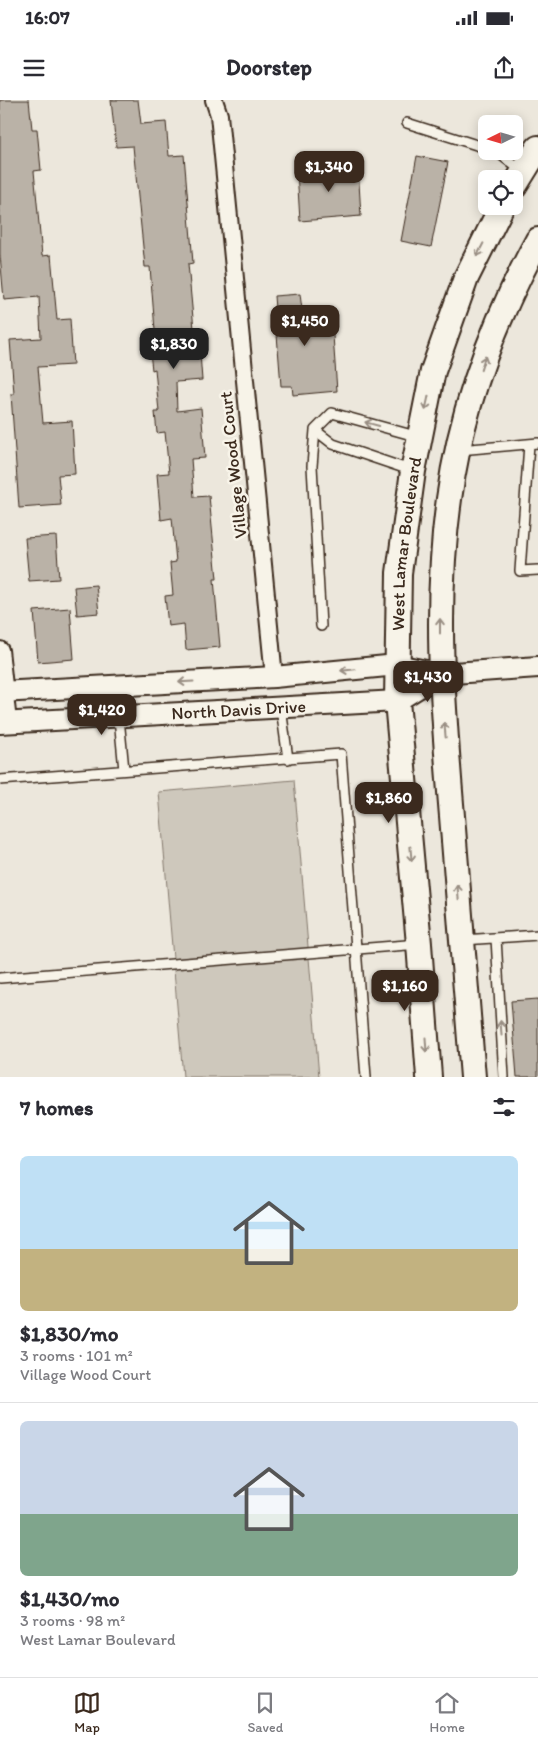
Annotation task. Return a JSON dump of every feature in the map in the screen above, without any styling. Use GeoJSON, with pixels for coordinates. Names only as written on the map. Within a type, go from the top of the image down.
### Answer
{"type":"FeatureCollection","features":[{"type":"Feature","properties":{"kind":"main road"},"geometry":{"type":"LineString","coordinates":[[523,171],[538,148]]}},
{"type":"Feature","properties":{"kind":"main road","name":"West Lamar Boulevard"},"geometry":{"type":"LineString","coordinates":[[429,1077],[397,701],[399,573],[413,471],[434,371],[466,278],[498,215]]}},
{"type":"Feature","properties":{"kind":"main road","name":"West Lamar Boulevard"},"geometry":{"type":"LineString","coordinates":[[473,1077],[440,674],[441,576],[449,497],[458,450],[485,356],[525,264],[538,240]]}},
{"type":"Feature","properties":{"kind":"street","name":"Village Wood Court"},"geometry":{"type":"LineString","coordinates":[[214,100],[219,115],[274,677]]}},
{"type":"Feature","properties":{"kind":"street"},"geometry":{"type":"LineString","coordinates":[[0,650],[4,723]]}},
{"type":"Feature","properties":{"kind":"street","name":"North Davis Drive"},"geometry":{"type":"LineString","coordinates":[[3,692],[274,677],[397,665],[440,674],[538,667]]}},
{"type":"Feature","properties":{"kind":"street","name":"North Davis Drive"},"geometry":{"type":"LineString","coordinates":[[4,723],[397,701],[440,674]]}},
{"type":"Feature","properties":{"kind":"lane"},"geometry":{"type":"LineString","coordinates":[[406,123],[478,146]]}},
{"type":"Feature","properties":{"kind":"lane"},"geometry":{"type":"LineString","coordinates":[[503,160],[511,170]]}},
{"type":"Feature","properties":{"kind":"lane"},"geometry":{"type":"LineString","coordinates":[[320,626],[312,466],[315,430],[332,413],[420,437]]}},
{"type":"Feature","properties":{"kind":"lane"},"geometry":{"type":"LineString","coordinates":[[315,430],[334,444],[413,471]]}},
{"type":"Feature","properties":{"kind":"lane"},"geometry":{"type":"LineString","coordinates":[[458,450],[534,443],[520,572],[538,570]]}},
{"type":"Feature","properties":{"kind":"lane"},"geometry":{"type":"LineString","coordinates":[[281,708],[288,759]]}},
{"type":"Feature","properties":{"kind":"lane"},"geometry":{"type":"LineString","coordinates":[[119,718],[124,770]]}},
{"type":"Feature","properties":{"kind":"lane"},"geometry":{"type":"LineString","coordinates":[[0,780],[341,754],[366,1077]]}},
{"type":"Feature","properties":{"kind":"lane"},"geometry":{"type":"LineString","coordinates":[[462,940],[538,935]]}},
{"type":"Feature","properties":{"kind":"lane"},"geometry":{"type":"LineString","coordinates":[[496,938],[504,1077]]}},
{"type":"Feature","properties":{"kind":"lane"},"geometry":{"type":"LineString","coordinates":[[0,978],[419,944]]}},
{"type":"Feature","properties":{"kind":"shaded area"},"geometry":{"type":"Polygon","coordinates":[[[294,780],[319,1077],[183,1077],[159,792],[294,780]]]}},
{"type":"Feature","properties":{"kind":"building"},"geometry":{"type":"Polygon","coordinates":[[[0,100],[29,100],[32,129],[37,129],[41,170],[34,171],[42,256],[51,255],[57,320],[70,319],[73,365],[38,367],[43,423],[72,421],[75,474],[58,475],[61,505],[19,508],[11,394],[14,394],[10,340],[41,338],[39,297],[4,300],[0,255],[0,100]]]}},
{"type":"Feature","properties":{"kind":"building"},"geometry":{"type":"Polygon","coordinates":[[[111,100],[138,100],[141,124],[166,122],[169,156],[184,155],[193,263],[188,264],[195,340],[199,340],[202,380],[176,382],[177,411],[201,408],[205,458],[191,459],[194,497],[209,496],[217,579],[214,579],[220,647],[186,650],[184,624],[168,626],[165,596],[173,595],[170,563],[176,562],[172,518],[161,520],[157,474],[169,473],[165,432],[157,433],[155,412],[159,412],[155,369],[152,370],[149,343],[156,343],[150,267],[145,267],[133,146],[116,147],[111,100]]]}},
{"type":"Feature","properties":{"kind":"building"},"geometry":{"type":"Polygon","coordinates":[[[417,156],[448,162],[431,247],[401,241],[417,156]]]}},
{"type":"Feature","properties":{"kind":"building"},"geometry":{"type":"Polygon","coordinates":[[[358,166],[361,216],[300,221],[297,171],[358,166]]]}},
{"type":"Feature","properties":{"kind":"building"},"geometry":{"type":"Polygon","coordinates":[[[300,294],[302,310],[331,308],[337,391],[293,395],[292,386],[281,386],[274,296],[300,294]]]}},
{"type":"Feature","properties":{"kind":"building"},"geometry":{"type":"Polygon","coordinates":[[[56,536],[59,579],[29,581],[25,538],[56,536]]]}},
{"type":"Feature","properties":{"kind":"building"},"geometry":{"type":"Polygon","coordinates":[[[96,585],[99,613],[77,615],[74,587],[96,585]]]}},
{"type":"Feature","properties":{"kind":"building"},"geometry":{"type":"Polygon","coordinates":[[[70,608],[74,659],[38,662],[34,611],[70,608]]]}},
{"type":"Feature","properties":{"kind":"building"},"geometry":{"type":"Polygon","coordinates":[[[538,999],[538,1077],[517,1077],[511,1001],[538,999]]]}}]}
